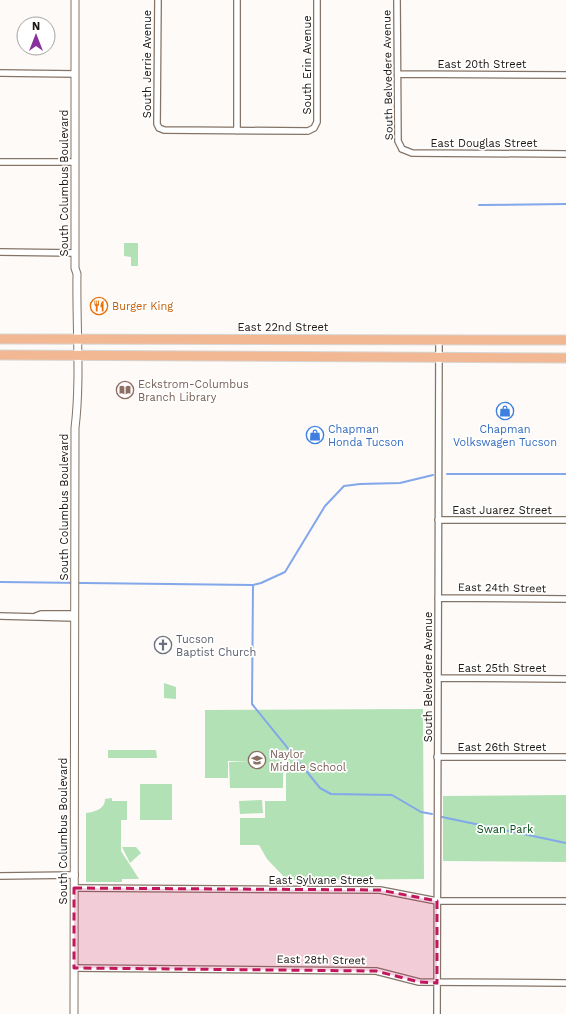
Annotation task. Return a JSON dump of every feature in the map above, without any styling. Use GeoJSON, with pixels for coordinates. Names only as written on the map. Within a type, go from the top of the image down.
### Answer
{"type":"FeatureCollection","features":[{"type":"Feature","properties":{"kind":"main road","name":"East 22nd Street"},"geometry":{"type":"LineString","coordinates":[[0,339],[566,340]]}},
{"type":"Feature","properties":{"kind":"main road"},"geometry":{"type":"LineString","coordinates":[[0,355],[566,358]]}},
{"type":"Feature","properties":{"kind":"street","name":"South Columbus Boulevard"},"geometry":{"type":"LineString","coordinates":[[74,1014],[74,428],[76,413],[77,339],[75,252],[75,0]]}},
{"type":"Feature","properties":{"kind":"street","name":"South Jerrie Avenue"},"geometry":{"type":"LineString","coordinates":[[158,0],[157,124],[159,128],[164,130],[237,131]]}},
{"type":"Feature","properties":{"kind":"street"},"geometry":{"type":"LineString","coordinates":[[237,0],[237,131]]}},
{"type":"Feature","properties":{"kind":"street","name":"South Erin Avenue"},"geometry":{"type":"LineString","coordinates":[[237,131],[314,130],[318,122],[316,0]]}},
{"type":"Feature","properties":{"kind":"street","name":"South Belvedere Avenue"},"geometry":{"type":"LineString","coordinates":[[397,0],[398,141],[400,150]]}},
{"type":"Feature","properties":{"kind":"street"},"geometry":{"type":"LineString","coordinates":[[0,73],[75,74]]}},
{"type":"Feature","properties":{"kind":"street","name":"East 20th Street"},"geometry":{"type":"LineString","coordinates":[[398,74],[566,75]]}},
{"type":"Feature","properties":{"kind":"street","name":"East Douglas Street"},"geometry":{"type":"LineString","coordinates":[[400,150],[412,153],[566,154]]}},
{"type":"Feature","properties":{"kind":"street"},"geometry":{"type":"LineString","coordinates":[[0,162],[75,162]]}},
{"type":"Feature","properties":{"kind":"street"},"geometry":{"type":"LineString","coordinates":[[0,252],[75,252]]}},
{"type":"Feature","properties":{"kind":"street","name":"South Belvedere Avenue"},"geometry":{"type":"LineString","coordinates":[[437,1014],[439,339]]}},
{"type":"Feature","properties":{"kind":"street","name":"East Juarez Street"},"geometry":{"type":"LineString","coordinates":[[438,520],[566,520]]}},
{"type":"Feature","properties":{"kind":"street","name":"East 24th Street"},"geometry":{"type":"LineString","coordinates":[[438,598],[566,599]]}},
{"type":"Feature","properties":{"kind":"street"},"geometry":{"type":"LineString","coordinates":[[0,616],[35,616],[40,614],[75,616]]}},
{"type":"Feature","properties":{"kind":"street","name":"East 25th Street"},"geometry":{"type":"LineString","coordinates":[[438,678],[566,679]]}},
{"type":"Feature","properties":{"kind":"street","name":"East 26th Street"},"geometry":{"type":"LineString","coordinates":[[438,756],[566,757]]}},
{"type":"Feature","properties":{"kind":"street"},"geometry":{"type":"LineString","coordinates":[[0,876],[75,875]]}},
{"type":"Feature","properties":{"kind":"street","name":"East Sylvane Street"},"geometry":{"type":"LineString","coordinates":[[74,888],[380,890],[437,901],[566,902]]}},
{"type":"Feature","properties":{"kind":"street","name":"East 28th Street"},"geometry":{"type":"LineString","coordinates":[[74,968],[376,971],[419,982],[566,983]]}},
{"type":"Feature","properties":{"kind":"highlighted area"},"geometry":{"type":"Polygon","coordinates":[[[74,888],[380,890],[437,901],[437,983],[419,982],[376,971],[74,968],[74,888]]]}},
{"type":"Feature","properties":{"kind":"green space"},"geometry":{"type":"Polygon","coordinates":[[[124,243],[138,243],[138,266],[131,266],[131,257],[124,256],[124,243]]]}},
{"type":"Feature","properties":{"kind":"green space"},"geometry":{"type":"Polygon","coordinates":[[[164,683],[176,687],[176,699],[164,698],[164,683]]]}},
{"type":"Feature","properties":{"kind":"green space"},"geometry":{"type":"Polygon","coordinates":[[[423,709],[424,879],[287,880],[267,859],[259,845],[240,845],[240,818],[265,818],[265,801],[286,801],[286,761],[283,761],[283,788],[230,788],[229,762],[250,761],[228,761],[228,778],[205,778],[205,710],[423,709]]]}},
{"type":"Feature","properties":{"kind":"green space"},"geometry":{"type":"Polygon","coordinates":[[[108,750],[156,750],[157,758],[108,758],[108,750]]]}},
{"type":"Feature","properties":{"kind":"green space"},"geometry":{"type":"Polygon","coordinates":[[[140,784],[172,784],[172,820],[140,820],[140,784]]]}},
{"type":"Feature","properties":{"kind":"green space","name":"Swan Park"},"geometry":{"type":"Polygon","coordinates":[[[566,795],[566,862],[443,861],[443,796],[566,795]]]}},
{"type":"Feature","properties":{"kind":"green space"},"geometry":{"type":"Polygon","coordinates":[[[112,798],[112,801],[127,801],[127,820],[121,820],[121,851],[139,879],[122,879],[122,882],[86,882],[86,813],[93,812],[101,808],[105,802],[105,799],[112,798]]]}},
{"type":"Feature","properties":{"kind":"green space"},"geometry":{"type":"Polygon","coordinates":[[[262,800],[263,813],[240,814],[239,801],[262,800]]]}},
{"type":"Feature","properties":{"kind":"green space"},"geometry":{"type":"Polygon","coordinates":[[[122,847],[136,847],[141,853],[130,863],[122,847]]]}},
{"type":"Feature","properties":{"kind":"waterway"},"geometry":{"type":"LineString","coordinates":[[479,205],[566,204]]}},
{"type":"Feature","properties":{"kind":"waterway"},"geometry":{"type":"LineString","coordinates":[[447,474],[566,474]]}},
{"type":"Feature","properties":{"kind":"waterway"},"geometry":{"type":"LineString","coordinates":[[253,585],[285,572],[325,506],[344,486],[400,483],[433,475]]}},
{"type":"Feature","properties":{"kind":"waterway"},"geometry":{"type":"LineString","coordinates":[[0,582],[253,585],[252,704],[320,788],[331,794],[392,795],[421,812],[432,814]]}},
{"type":"Feature","properties":{"kind":"waterway"},"geometry":{"type":"LineString","coordinates":[[442,817],[566,843]]}},
{"type":"Feature","properties":{"kind":"place","name":"Burger King"},"geometry":{"type":"Point","coordinates":[99,306]}},
{"type":"Feature","properties":{"kind":"place","name":"Eckstrom-Columbus Branch Library"},"geometry":{"type":"Point","coordinates":[125,390]}},
{"type":"Feature","properties":{"kind":"place","name":"Chapman Volkswagen Tucson"},"geometry":{"type":"Point","coordinates":[505,411]}},
{"type":"Feature","properties":{"kind":"place","name":"Chapman Honda Tucson"},"geometry":{"type":"Point","coordinates":[315,435]}},
{"type":"Feature","properties":{"kind":"place","name":"Tucson Baptist Church"},"geometry":{"type":"Point","coordinates":[163,645]}},
{"type":"Feature","properties":{"kind":"place","name":"Naylor Middle School"},"geometry":{"type":"Point","coordinates":[257,760]}}]}
